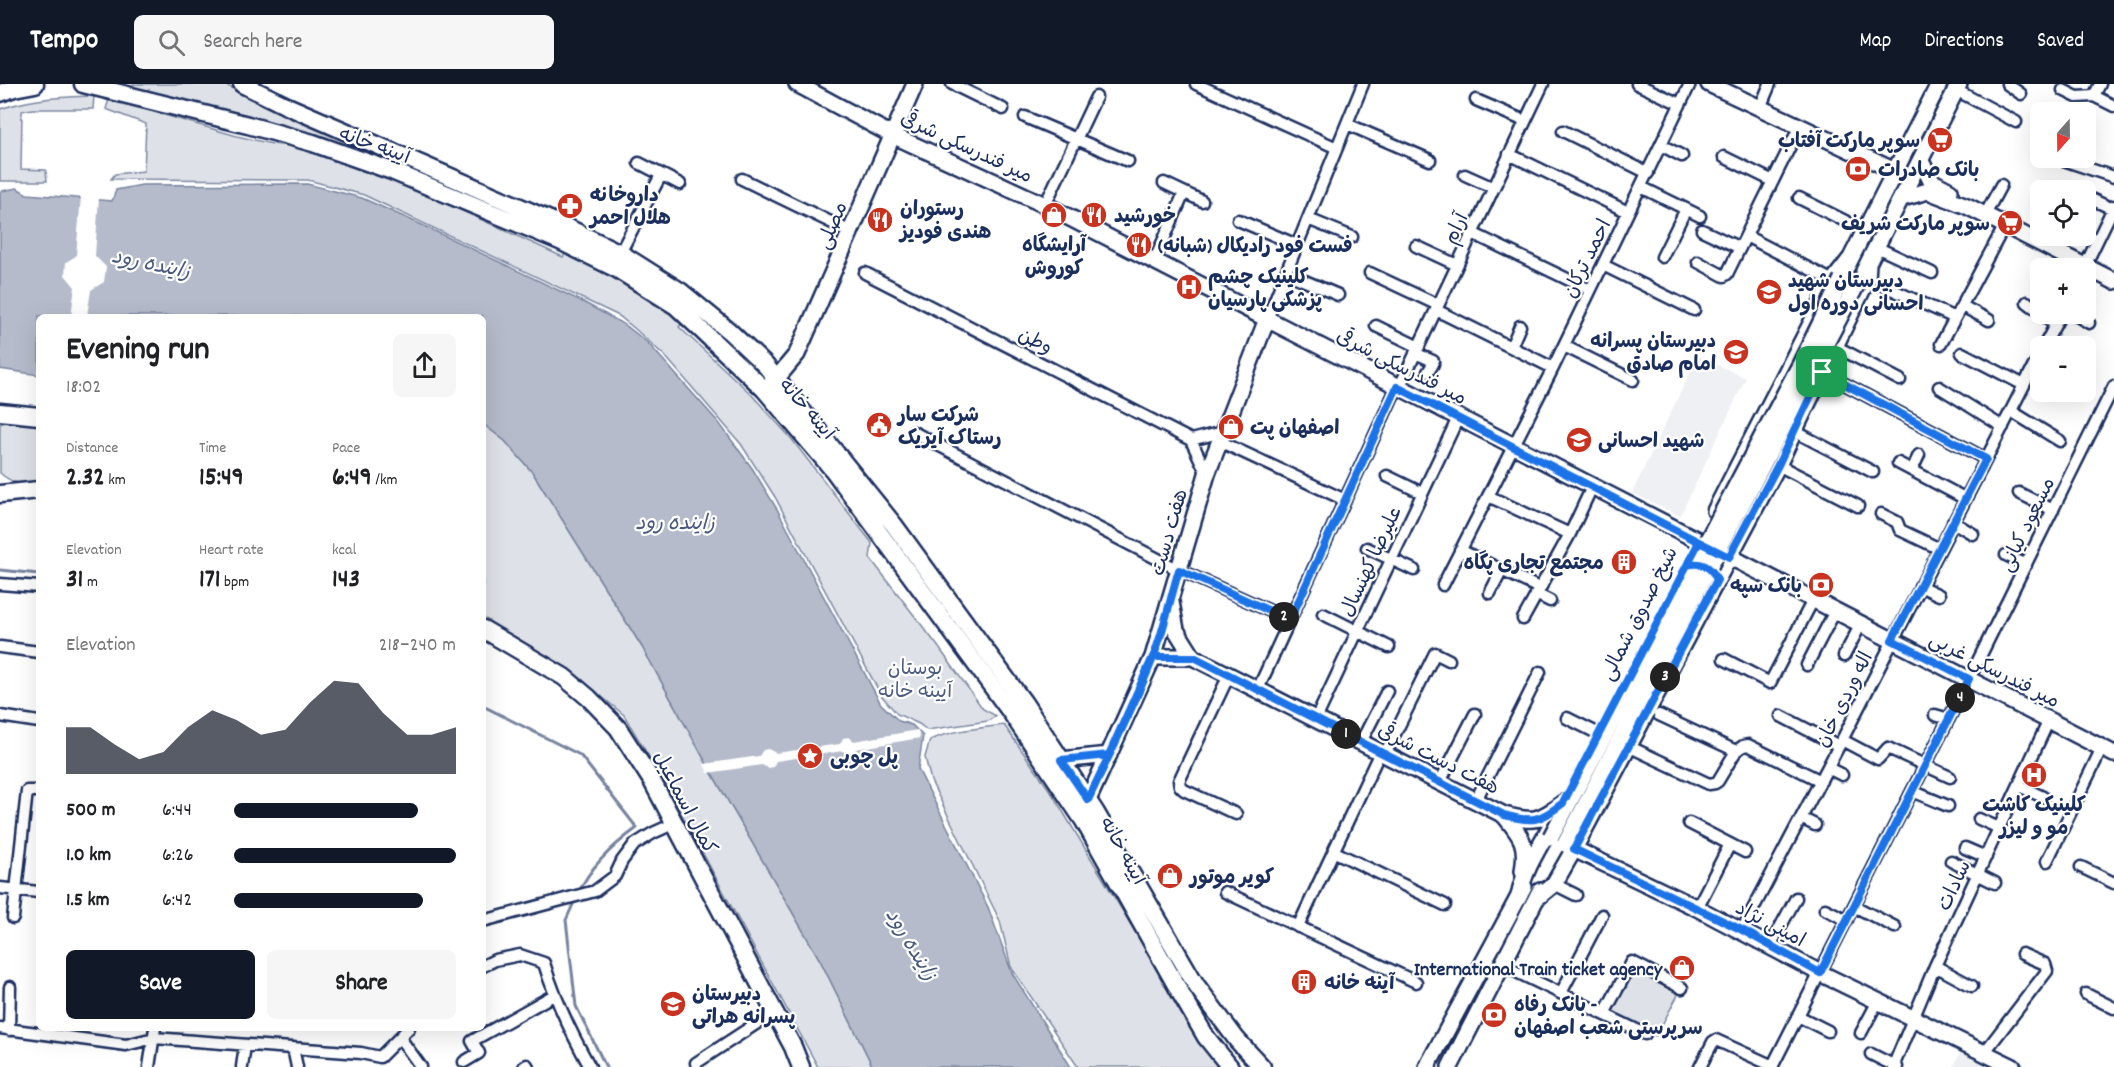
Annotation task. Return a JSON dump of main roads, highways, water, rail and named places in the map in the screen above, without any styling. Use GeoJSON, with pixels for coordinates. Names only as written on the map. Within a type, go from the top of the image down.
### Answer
{"type":"FeatureCollection","features":[{"type":"Feature","properties":{"kind":"main road"},"geometry":{"type":"LineString","coordinates":[[0,93],[35,84]]}},
{"type":"Feature","properties":{"kind":"main road","name":"آیینه خانه"},"geometry":{"type":"LineString","coordinates":[[83,84],[248,124],[313,143],[486,201],[620,253],[680,291],[729,331],[894,525],[1024,703],[1088,800],[1196,985],[1231,1032],[1262,1067]]}},
{"type":"Feature","properties":{"kind":"main road"},"geometry":{"type":"LineString","coordinates":[[96,86],[110,88],[119,84]]}},
{"type":"Feature","properties":{"kind":"main road","name":"آیینه خانه"},"geometry":{"type":"LineString","coordinates":[[242,84],[486,201],[617,269],[676,306],[771,383],[1010,711],[1084,821],[1180,994],[1214,1047],[1230,1067]]}},
{"type":"Feature","properties":{"kind":"main road","name":"میر فندرسکی شرقی"},"geometry":{"type":"LineString","coordinates":[[797,84],[892,135],[1045,205],[1729,557]]}},
{"type":"Feature","properties":{"kind":"main road","name":"مصلی"},"geometry":{"type":"LineString","coordinates":[[771,383],[797,354],[915,84]]}},
{"type":"Feature","properties":{"kind":"main road","name":"شیخ صدوق شمالی"},"geometry":{"type":"LineString","coordinates":[[1427,1067],[1710,520],[1837,280],[1851,258],[1939,84]]}},
{"type":"Feature","properties":{"kind":"main road"},"geometry":{"type":"LineString","coordinates":[[1717,86],[1895,171]]}},
{"type":"Feature","properties":{"kind":"main road","name":"شیخ صدوق شمالی"},"geometry":{"type":"LineString","coordinates":[[1537,898],[1554,884],[1564,843],[1958,87]]}},
{"type":"Feature","properties":{"kind":"main road"},"geometry":{"type":"LineString","coordinates":[[1921,161],[1931,181],[1964,199],[1967,206]]}},
{"type":"Feature","properties":{"kind":"main road"},"geometry":{"type":"LineString","coordinates":[[1902,198],[1928,191],[1967,206],[2066,258]]}},
{"type":"Feature","properties":{"kind":"main road","name":"شیخ صدوق شمالی"},"geometry":{"type":"LineString","coordinates":[[1520,890],[1564,843],[1628,746],[1778,465],[1867,280],[1868,263]]}},
{"type":"Feature","properties":{"kind":"main road"},"geometry":{"type":"LineString","coordinates":[[2096,273],[2114,281]]}},
{"type":"Feature","properties":{"kind":"main road","name":"شیخ صدوق شمالی"},"geometry":{"type":"LineString","coordinates":[[1450,1067],[1537,898],[1800,363],[1837,280]]}},
{"type":"Feature","properties":{"kind":"main road","name":"هفت دست"},"geometry":{"type":"LineString","coordinates":[[1088,800],[1153,657],[1207,474],[1267,319]]}},
{"type":"Feature","properties":{"kind":"main road"},"geometry":{"type":"LineString","coordinates":[[0,412],[32,415]]}},
{"type":"Feature","properties":{"kind":"main road"},"geometry":{"type":"LineString","coordinates":[[0,417],[32,415]]}},
{"type":"Feature","properties":{"kind":"main road"},"geometry":{"type":"LineString","coordinates":[[0,482],[11,487],[36,490]]}},
{"type":"Feature","properties":{"kind":"main road"},"geometry":{"type":"LineString","coordinates":[[0,494],[36,490]]}},
{"type":"Feature","properties":{"kind":"main road"},"geometry":{"type":"LineString","coordinates":[[1710,520],[1710,528],[1720,539],[1728,541],[1742,534]]}},
{"type":"Feature","properties":{"kind":"main road","name":"میر فندرسکی غربی"},"geometry":{"type":"LineString","coordinates":[[1729,557],[2108,751]]}},
{"type":"Feature","properties":{"kind":"main road"},"geometry":{"type":"LineString","coordinates":[[1687,565],[1696,562],[1706,565],[1713,571],[1717,580]]}},
{"type":"Feature","properties":{"kind":"main road"},"geometry":{"type":"LineString","coordinates":[[1171,598],[1176,630],[1194,657]]}},
{"type":"Feature","properties":{"kind":"main road","name":"کمال اسماعیل"},"geometry":{"type":"LineString","coordinates":[[486,631],[564,677],[605,712],[633,749],[793,1047],[801,1067]]}},
{"type":"Feature","properties":{"kind":"main road"},"geometry":{"type":"LineString","coordinates":[[1153,657],[1194,657]]}},
{"type":"Feature","properties":{"kind":"main road","name":"هفت دست شرقی"},"geometry":{"type":"LineString","coordinates":[[1194,657],[1504,815]]}},
{"type":"Feature","properties":{"kind":"main road"},"geometry":{"type":"LineString","coordinates":[[1061,760],[1109,755]]}},
{"type":"Feature","properties":{"kind":"main road"},"geometry":{"type":"LineString","coordinates":[[1504,815],[1526,821],[1536,820],[1546,816],[1563,803]]}},
{"type":"Feature","properties":{"kind":"main road"},"geometry":{"type":"LineString","coordinates":[[1504,815],[1524,842],[1526,855],[1520,890]]}},
{"type":"Feature","properties":{"kind":"main road","name":"امینی نژاد"},"geometry":{"type":"LineString","coordinates":[[1564,843],[1742,930],[1820,973],[2013,1067]]}},
{"type":"Feature","properties":{"kind":"main road"},"geometry":{"type":"LineString","coordinates":[[1214,1047],[1226,1043],[1231,1032]]}},
{"type":"Feature","properties":{"kind":"main road","name":"کمال اسماعیل"},"geometry":{"type":"LineString","coordinates":[[793,1047],[811,1067]]}},
{"type":"Feature","properties":{"kind":"water","name":"زاینده رود"},"geometry":{"type":"Polygon","coordinates":[[[307,184],[362,198],[583,302],[625,325],[648,343],[719,423],[752,468],[777,509],[881,704],[899,721],[912,725],[923,736],[918,769],[988,907],[1012,973],[1071,1067],[873,1067],[820,960],[642,647],[533,473],[505,441],[486,426],[486,314],[36,314],[36,375],[0,369],[0,193],[17,188],[27,194],[112,201],[116,190],[142,185],[307,184]]]}},
{"type":"Feature","properties":{"kind":"waterway"},"geometry":{"type":"LineString","coordinates":[[0,570],[36,574]]}},
{"type":"Feature","properties":{"kind":"waterway"},"geometry":{"type":"LineString","coordinates":[[486,708],[580,755],[637,828],[604,857],[579,892]]}},
{"type":"Feature","properties":{"kind":"waterway"},"geometry":{"type":"LineString","coordinates":[[576,898],[566,920],[576,1006],[606,1067]]}},
{"type":"Feature","properties":{"kind":"place","name":"سوپر مارکت آفتاب"},"geometry":{"type":"Point","coordinates":[1940,140]}},
{"type":"Feature","properties":{"kind":"place","name":"بانک صادرات"},"geometry":{"type":"Point","coordinates":[1858,169]}},
{"type":"Feature","properties":{"kind":"place","name":"داروخانه هلال احمر"},"geometry":{"type":"Point","coordinates":[570,206]}},
{"type":"Feature","properties":{"kind":"place","name":"آرایشگاه کوروش"},"geometry":{"type":"Point","coordinates":[1054,215]}},
{"type":"Feature","properties":{"kind":"place","name":"خورشید"},"geometry":{"type":"Point","coordinates":[1094,215]}},
{"type":"Feature","properties":{"kind":"place","name":"رستوران هندی فودیز"},"geometry":{"type":"Point","coordinates":[880,220]}},
{"type":"Feature","properties":{"kind":"place","name":"سوپر مارکت شریف"},"geometry":{"type":"Point","coordinates":[2010,223]}},
{"type":"Feature","properties":{"kind":"place","name":"فست فود رادیکال (شبانه)"},"geometry":{"type":"Point","coordinates":[1139,245]}},
{"type":"Feature","properties":{"kind":"place","name":"کلینیک چشم پزشکی پارسیان"},"geometry":{"type":"Point","coordinates":[1189,287]}},
{"type":"Feature","properties":{"kind":"place","name":"دبیرستان شهید احسانى دوره اول"},"geometry":{"type":"Point","coordinates":[1769,292]}},
{"type":"Feature","properties":{"kind":"place","name":"دبیرستان پسرانه امام صادق"},"geometry":{"type":"Point","coordinates":[1736,352]}},
{"type":"Feature","properties":{"kind":"place","name":"شرکت سار رستاک آیریک"},"geometry":{"type":"Point","coordinates":[879,425]}},
{"type":"Feature","properties":{"kind":"place","name":"اصفهان پت"},"geometry":{"type":"Point","coordinates":[1231,427]}},
{"type":"Feature","properties":{"kind":"place","name":"شهید احسانی"},"geometry":{"type":"Point","coordinates":[1579,440]}},
{"type":"Feature","properties":{"kind":"place","name":"مجتمع تجاری پگاه"},"geometry":{"type":"Point","coordinates":[1624,562]}},
{"type":"Feature","properties":{"kind":"place","name":"بانک سپه"},"geometry":{"type":"Point","coordinates":[1821,585]}},
{"type":"Feature","properties":{"kind":"place","name":"پل چوبی"},"geometry":{"type":"Point","coordinates":[810,756]}},
{"type":"Feature","properties":{"kind":"place","name":"کلینیک کاشت مو و لیزر"},"geometry":{"type":"Point","coordinates":[2034,775]}},
{"type":"Feature","properties":{"kind":"place","name":"کویر موتور"},"geometry":{"type":"Point","coordinates":[1170,876]}},
{"type":"Feature","properties":{"kind":"place","name":"International Train ticket agency"},"geometry":{"type":"Point","coordinates":[1682,968]}},
{"type":"Feature","properties":{"kind":"place","name":"آینه خانه"},"geometry":{"type":"Point","coordinates":[1304,982]}},
{"type":"Feature","properties":{"kind":"place","name":"دبیرستان پسرانه هراتی"},"geometry":{"type":"Point","coordinates":[673,1004]}},
{"type":"Feature","properties":{"kind":"place","name":"بانک رفاه - سرپرستی شعب اصفهان"},"geometry":{"type":"Point","coordinates":[1494,1015]}},
{"type":"Feature","properties":{"kind":"park label","name":"بوستان آیینه خانه"},"geometry":{"type":"Point","coordinates":[915,678]}}]}
